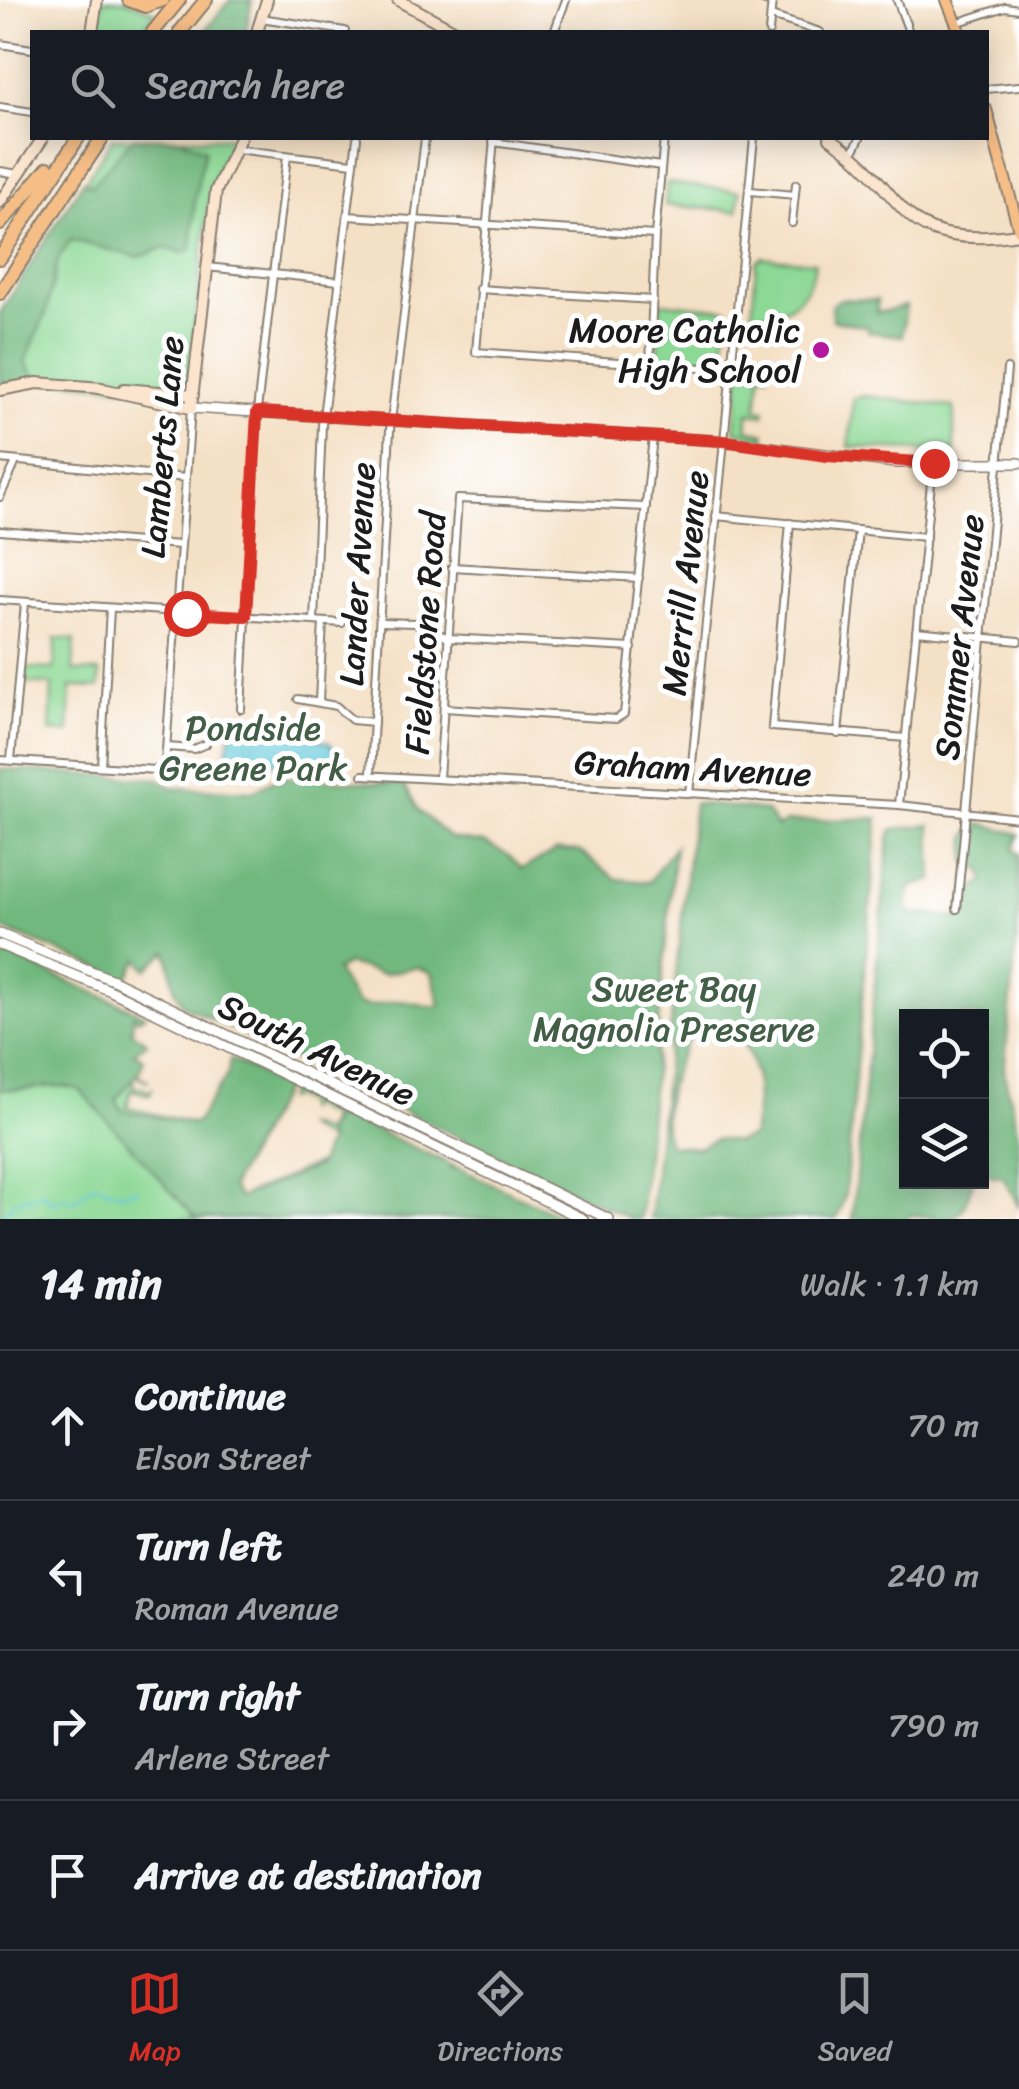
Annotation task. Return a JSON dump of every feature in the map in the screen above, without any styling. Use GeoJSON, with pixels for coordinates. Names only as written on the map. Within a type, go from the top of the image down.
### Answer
{"type":"FeatureCollection","features":[{"type":"Feature","properties":{"kind":"highway"},"geometry":{"type":"LineString","coordinates":[[129,0],[145,6],[164,0]]}},
{"type":"Feature","properties":{"kind":"highway"},"geometry":{"type":"LineString","coordinates":[[155,30],[179,0]]}},
{"type":"Feature","properties":{"kind":"highway"},"geometry":{"type":"LineString","coordinates":[[185,30],[203,4]]}},
{"type":"Feature","properties":{"kind":"highway"},"geometry":{"type":"LineString","coordinates":[[0,224],[38,183],[69,140]]}},
{"type":"Feature","properties":{"kind":"highway"},"geometry":{"type":"LineString","coordinates":[[0,258],[77,140]]}},
{"type":"Feature","properties":{"kind":"highway"},"geometry":{"type":"LineString","coordinates":[[0,293],[101,140]]}},
{"type":"Feature","properties":{"kind":"main road"},"geometry":{"type":"LineString","coordinates":[[92,30],[97,0]]}},
{"type":"Feature","properties":{"kind":"main road"},"geometry":{"type":"LineString","coordinates":[[257,30],[267,0]]}},
{"type":"Feature","properties":{"kind":"main road"},"geometry":{"type":"LineString","coordinates":[[398,0],[441,28]]}},
{"type":"Feature","properties":{"kind":"main road"},"geometry":{"type":"LineString","coordinates":[[947,0],[958,28]]}},
{"type":"Feature","properties":{"kind":"main road"},"geometry":{"type":"LineString","coordinates":[[832,140],[901,210],[931,230],[964,239],[1019,232],[989,120]]}},
{"type":"Feature","properties":{"kind":"main road"},"geometry":{"type":"LineString","coordinates":[[0,202],[42,140]]}},
{"type":"Feature","properties":{"kind":"main road","name":"Lamberts Lane"},"geometry":{"type":"LineString","coordinates":[[192,402],[217,186],[239,140]]}},
{"type":"Feature","properties":{"kind":"main road"},"geometry":{"type":"LineString","coordinates":[[1004,173],[1019,202]]}},
{"type":"Feature","properties":{"kind":"main road"},"geometry":{"type":"LineString","coordinates":[[0,390],[37,383],[192,402]]}},
{"type":"Feature","properties":{"kind":"street"},"geometry":{"type":"LineString","coordinates":[[555,30],[566,0]]}},
{"type":"Feature","properties":{"kind":"street"},"geometry":{"type":"LineString","coordinates":[[762,0],[772,2],[769,30]]}},
{"type":"Feature","properties":{"kind":"street"},"geometry":{"type":"LineString","coordinates":[[897,0],[908,30]]}},
{"type":"Feature","properties":{"kind":"street"},"geometry":{"type":"LineString","coordinates":[[958,28],[1005,7],[1019,8]]}},
{"type":"Feature","properties":{"kind":"street"},"geometry":{"type":"LineString","coordinates":[[770,16],[814,30]]}},
{"type":"Feature","properties":{"kind":"street"},"geometry":{"type":"LineString","coordinates":[[260,18],[338,30]]}},
{"type":"Feature","properties":{"kind":"street"},"geometry":{"type":"LineString","coordinates":[[0,44],[30,48]]}},
{"type":"Feature","properties":{"kind":"street"},"geometry":{"type":"LineString","coordinates":[[989,89],[1019,86]]}},
{"type":"Feature","properties":{"kind":"street"},"geometry":{"type":"LineString","coordinates":[[0,107],[30,112]]}},
{"type":"Feature","properties":{"kind":"street"},"geometry":{"type":"LineString","coordinates":[[319,701],[324,416],[357,140]]}},
{"type":"Feature","properties":{"kind":"street","name":"Lander Avenue"},"geometry":{"type":"LineString","coordinates":[[367,775],[374,722],[391,421],[425,140]]}},
{"type":"Feature","properties":{"kind":"street"},"geometry":{"type":"LineString","coordinates":[[661,166],[494,140],[474,346],[479,354],[732,370]]}},
{"type":"Feature","properties":{"kind":"street"},"geometry":{"type":"LineString","coordinates":[[650,365],[654,235],[664,140]]}},
{"type":"Feature","properties":{"kind":"street","name":"Merrill Avenue"},"geometry":{"type":"LineString","coordinates":[[689,794],[754,140]]}},
{"type":"Feature","properties":{"kind":"street"},"geometry":{"type":"LineString","coordinates":[[851,156],[859,140]]}},
{"type":"Feature","properties":{"kind":"street"},"geometry":{"type":"LineString","coordinates":[[235,150],[353,163]]}},
{"type":"Feature","properties":{"kind":"street"},"geometry":{"type":"LineString","coordinates":[[240,709],[257,412],[287,156]]}},
{"type":"Feature","properties":{"kind":"street"},"geometry":{"type":"LineString","coordinates":[[0,171],[18,174]]}},
{"type":"Feature","properties":{"kind":"street"},"geometry":{"type":"LineString","coordinates":[[792,223],[796,184]]}},
{"type":"Feature","properties":{"kind":"street"},"geometry":{"type":"LineString","coordinates":[[750,191],[795,195]]}},
{"type":"Feature","properties":{"kind":"street"},"geometry":{"type":"LineString","coordinates":[[347,216],[654,235]]}},
{"type":"Feature","properties":{"kind":"street"},"geometry":{"type":"LineString","coordinates":[[207,267],[339,281]]}},
{"type":"Feature","properties":{"kind":"street"},"geometry":{"type":"LineString","coordinates":[[479,290],[653,300]]}},
{"type":"Feature","properties":{"kind":"street","name":"Sommer Avenue"},"geometry":{"type":"LineString","coordinates":[[957,909],[1002,461],[1007,369]]}},
{"type":"Feature","properties":{"kind":"street"},"geometry":{"type":"LineString","coordinates":[[192,402],[257,412],[724,441],[770,450],[934,463],[1019,462]]}},
{"type":"Feature","properties":{"kind":"street","name":"Lamberts Lane"},"geometry":{"type":"LineString","coordinates":[[101,766],[163,767],[192,402]]}},
{"type":"Feature","properties":{"kind":"street"},"geometry":{"type":"LineString","coordinates":[[444,708],[619,718],[625,711],[653,437]]}},
{"type":"Feature","properties":{"kind":"street"},"geometry":{"type":"LineString","coordinates":[[0,459],[16,464],[186,478]]}},
{"type":"Feature","properties":{"kind":"street"},"geometry":{"type":"LineString","coordinates":[[899,805],[934,463]]}},
{"type":"Feature","properties":{"kind":"street"},"geometry":{"type":"LineString","coordinates":[[0,497],[16,464]]}},
{"type":"Feature","properties":{"kind":"street","name":"Fieldstone Road"},"geometry":{"type":"LineString","coordinates":[[439,778],[456,504],[461,497],[646,507]]}},
{"type":"Feature","properties":{"kind":"street"},"geometry":{"type":"LineString","coordinates":[[716,516],[926,537]]}},
{"type":"Feature","properties":{"kind":"street"},"geometry":{"type":"LineString","coordinates":[[790,523],[772,727],[906,738]]}},
{"type":"Feature","properties":{"kind":"street"},"geometry":{"type":"LineString","coordinates":[[838,734],[858,530]]}},
{"type":"Feature","properties":{"kind":"street"},"geometry":{"type":"LineString","coordinates":[[0,531],[180,545]]}},
{"type":"Feature","properties":{"kind":"street"},"geometry":{"type":"LineString","coordinates":[[452,567],[639,578]]}},
{"type":"Feature","properties":{"kind":"street"},"geometry":{"type":"LineString","coordinates":[[0,600],[342,622]]}},
{"type":"Feature","properties":{"kind":"street"},"geometry":{"type":"LineString","coordinates":[[10,760],[25,602]]}},
{"type":"Feature","properties":{"kind":"street"},"geometry":{"type":"LineString","coordinates":[[0,760],[101,766],[110,610]]}},
{"type":"Feature","properties":{"kind":"street"},"geometry":{"type":"LineString","coordinates":[[380,622],[415,623],[448,638],[632,648]]}},
{"type":"Feature","properties":{"kind":"street"},"geometry":{"type":"LineString","coordinates":[[916,631],[1019,641]]}},
{"type":"Feature","properties":{"kind":"street"},"geometry":{"type":"LineString","coordinates":[[298,699],[340,708],[352,720],[374,722]]}},
{"type":"Feature","properties":{"kind":"street"},"geometry":{"type":"LineString","coordinates":[[167,747],[206,744]]}},
{"type":"Feature","properties":{"kind":"street","name":"Graham Avenue"},"geometry":{"type":"LineString","coordinates":[[367,775],[899,805],[1019,818]]}},
{"type":"Feature","properties":{"kind":"street","name":"South Avenue"},"geometry":{"type":"LineString","coordinates":[[0,934],[112,980],[609,1219]]}},
{"type":"Feature","properties":{"kind":"street","name":"South Avenue"},"geometry":{"type":"LineString","coordinates":[[0,946],[126,998],[294,1084],[582,1219]]}},
{"type":"Feature","properties":{"kind":"green space"},"geometry":{"type":"Polygon","coordinates":[[[102,0],[125,0],[156,12],[142,30],[97,30],[102,0]]]}},
{"type":"Feature","properties":{"kind":"green space"},"geometry":{"type":"Polygon","coordinates":[[[230,0],[252,0],[246,30],[206,30],[230,0]]]}},
{"type":"Feature","properties":{"kind":"green space"},"geometry":{"type":"Polygon","coordinates":[[[112,140],[232,140],[211,184],[187,388],[182,388],[182,392],[40,379],[0,384],[0,313],[112,140]]]}},
{"type":"Feature","properties":{"kind":"green space"},"geometry":{"type":"Polygon","coordinates":[[[131,140],[184,140],[205,149],[195,197],[191,249],[183,253],[164,248],[138,257],[71,240],[58,259],[46,313],[25,362],[37,379],[0,384],[0,313],[83,181],[92,185],[131,140]]]}},
{"type":"Feature","properties":{"kind":"green space"},"geometry":{"type":"Polygon","coordinates":[[[667,183],[740,191],[738,211],[665,205],[667,183]]]}},
{"type":"Feature","properties":{"kind":"green space"},"geometry":{"type":"Polygon","coordinates":[[[762,257],[815,262],[808,285],[795,302],[776,312],[752,314],[756,262],[762,257]]]}},
{"type":"Feature","properties":{"kind":"green space"},"geometry":{"type":"Polygon","coordinates":[[[841,299],[877,300],[877,313],[906,306],[902,336],[868,332],[868,327],[832,320],[832,304],[841,299]]]}},
{"type":"Feature","properties":{"kind":"green space"},"geometry":{"type":"Polygon","coordinates":[[[660,302],[728,309],[723,362],[658,357],[660,302]]]}},
{"type":"Feature","properties":{"kind":"green space"},"geometry":{"type":"Polygon","coordinates":[[[741,363],[769,365],[768,374],[761,374],[757,409],[765,410],[764,415],[749,413],[747,429],[765,434],[764,439],[735,431],[741,363]]]}},
{"type":"Feature","properties":{"kind":"green space"},"geometry":{"type":"Polygon","coordinates":[[[866,396],[954,407],[954,452],[849,447],[853,398],[866,396]]]}},
{"type":"Feature","properties":{"kind":"green space"},"geometry":{"type":"Polygon","coordinates":[[[56,638],[75,640],[73,671],[100,672],[99,688],[71,687],[69,733],[50,732],[52,685],[25,683],[26,668],[54,669],[56,638]]]}},
{"type":"Feature","properties":{"kind":"green space"},"geometry":{"type":"Polygon","coordinates":[[[0,769],[159,779],[173,788],[253,791],[279,777],[404,784],[419,811],[450,838],[485,843],[508,855],[522,869],[557,850],[579,851],[617,879],[649,882],[675,846],[640,1219],[630,1219],[184,1006],[175,990],[167,951],[146,969],[138,959],[127,979],[0,928],[0,769]],[[347,964],[336,971],[357,1004],[373,1006],[398,1001],[440,1006],[432,973],[417,967],[383,974],[347,964]]]}},
{"type":"Feature","properties":{"kind":"green space","name":"Sweet Bay Magnolia Preserve"},"geometry":{"type":"Polygon","coordinates":[[[694,803],[767,811],[777,827],[785,822],[878,818],[845,1195],[837,1219],[650,1219],[694,803]],[[732,1027],[690,1036],[673,1075],[666,1104],[669,1145],[698,1148],[715,1139],[737,1142],[752,1136],[756,1078],[742,1040],[732,1027]]]}},
{"type":"Feature","properties":{"kind":"green space"},"geometry":{"type":"Polygon","coordinates":[[[983,824],[1019,834],[1014,851],[1019,853],[1019,913],[1004,1072],[1019,1138],[1019,1207],[1003,1177],[989,1175],[989,1009],[899,1009],[899,1189],[970,1189],[963,1209],[951,1219],[912,1215],[906,1219],[852,1219],[889,838],[893,829],[931,825],[933,880],[911,887],[907,903],[910,913],[959,918],[968,891],[985,882],[982,871],[966,861],[967,837],[974,826],[983,824]]]}},
{"type":"Feature","properties":{"kind":"green space"},"geometry":{"type":"Polygon","coordinates":[[[0,952],[129,1007],[127,1084],[134,1082],[134,1089],[144,1087],[147,1093],[152,1089],[150,1095],[131,1090],[127,1107],[195,1124],[204,1116],[235,1061],[285,1087],[231,1187],[239,1198],[321,1162],[328,1141],[302,1125],[324,1132],[331,1118],[309,1106],[305,1110],[305,1104],[290,1096],[286,1100],[290,1090],[492,1184],[450,1219],[0,1219],[0,952]]]}},
{"type":"Feature","properties":{"kind":"green space"},"geometry":{"type":"Polygon","coordinates":[[[0,952],[145,1015],[137,1019],[133,1015],[132,1032],[147,1042],[134,1053],[144,1059],[138,1075],[149,1081],[136,1076],[116,1099],[122,1111],[195,1124],[228,1074],[230,1059],[285,1087],[231,1187],[239,1198],[318,1166],[328,1141],[325,1133],[336,1112],[452,1165],[451,1169],[458,1168],[568,1219],[196,1219],[80,1090],[60,1086],[0,1089],[0,952]]]}},
{"type":"Feature","properties":{"kind":"water"},"geometry":{"type":"Polygon","coordinates":[[[260,720],[330,743],[341,762],[232,762],[227,750],[232,729],[260,720]]]}},
{"type":"Feature","properties":{"kind":"waterway"},"geometry":{"type":"LineString","coordinates":[[0,1218],[14,1202],[44,1193],[53,1203],[62,1198],[73,1201],[95,1184],[119,1193],[138,1190]]}},
{"type":"Feature","properties":{"kind":"place","name":"Moore Catholic High School"},"geometry":{"type":"Point","coordinates":[821,350]}},
{"type":"Feature","properties":{"kind":"route"},"geometry":{"type":"LineString","coordinates":[[186,613],[246,616],[257,412],[724,441],[827,456],[934,463]]}},
{"type":"Feature","properties":{"kind":"park label","name":"Pondside Greene Park"},"geometry":{"type":"Point","coordinates":[253,748]}}]}
